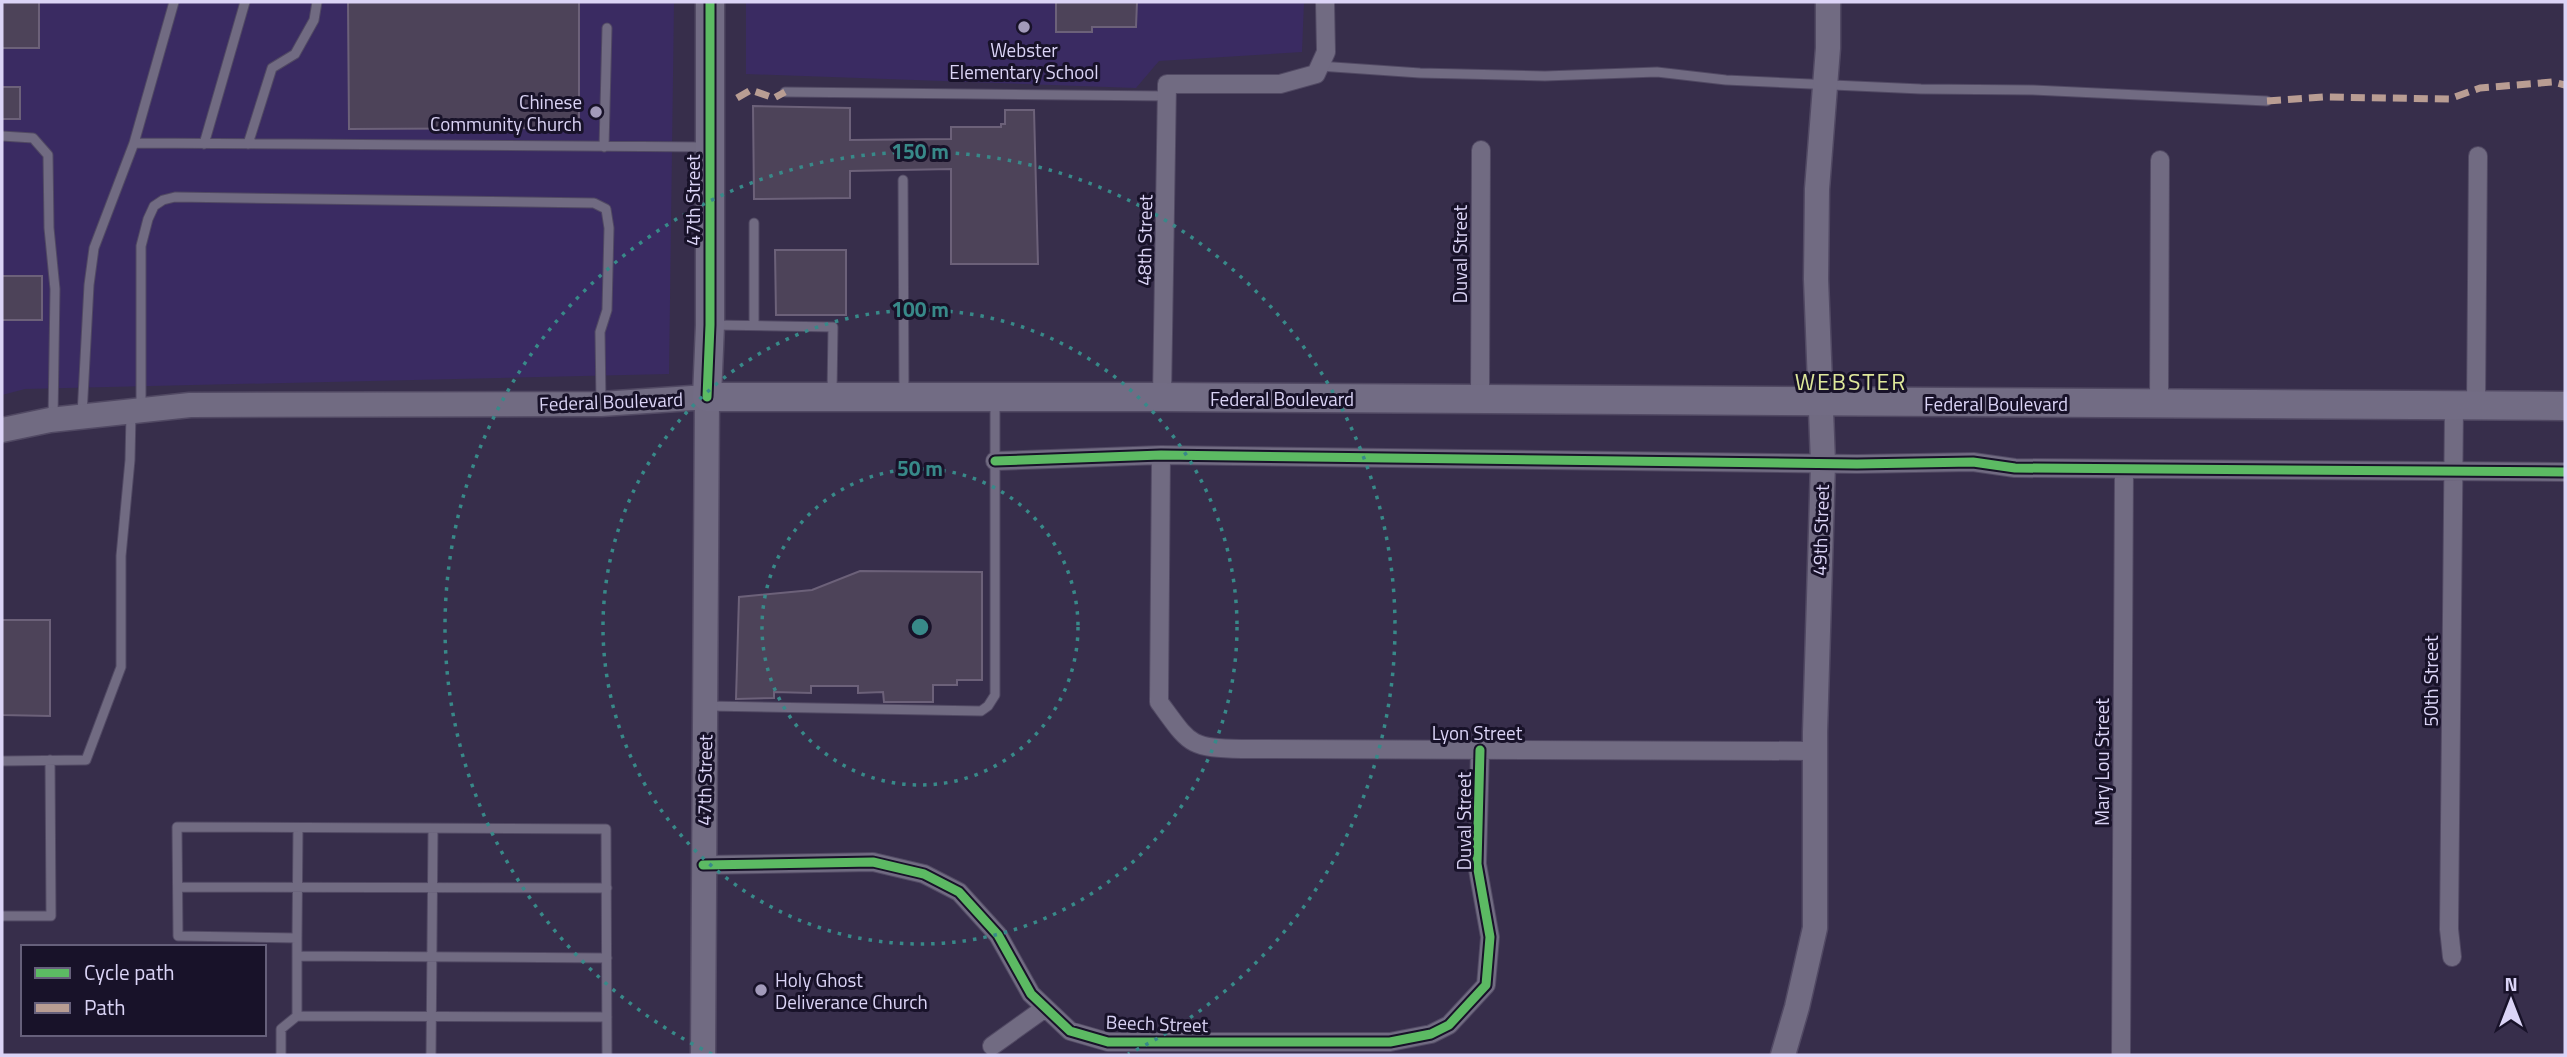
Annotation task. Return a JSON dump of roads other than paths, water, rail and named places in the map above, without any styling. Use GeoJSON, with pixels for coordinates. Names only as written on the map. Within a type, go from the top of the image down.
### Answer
{"type":"FeatureCollection","features":[{"type":"Feature","properties":{"kind":"main road","name":"47th Street"},"geometry":{"type":"LineString","coordinates":[[703,1055],[707,397],[710,325],[710,2]]}},
{"type":"Feature","properties":{"kind":"main road","name":"49th Street"},"geometry":{"type":"LineString","coordinates":[[1783,1055],[1815,928],[1815,751],[1823,463],[1816,225],[1828,2]]}},
{"type":"Feature","properties":{"kind":"main road","name":"Federal Boulevard"},"geometry":{"type":"LineString","coordinates":[[2,430],[82,416],[190,405],[601,404],[707,397],[1162,397],[2565,406]]}},
{"type":"Feature","properties":{"kind":"street"},"geometry":{"type":"LineString","coordinates":[[1167,90],[1280,84],[1317,70],[1326,52],[1325,2]]}},
{"type":"Feature","properties":{"kind":"street","name":"48th Street"},"geometry":{"type":"LineString","coordinates":[[1162,397],[1167,90]]}},
{"type":"Feature","properties":{"kind":"street","name":"Duval Street"},"geometry":{"type":"LineString","coordinates":[[1480,399],[1481,150]]}},
{"type":"Feature","properties":{"kind":"street","name":"50th Street"},"geometry":{"type":"LineString","coordinates":[[2452,957],[2449,929],[2452,471],[2465,406],[2478,156]]}},
{"type":"Feature","properties":{"kind":"street"},"geometry":{"type":"LineString","coordinates":[[2159,404],[2160,160]]}},
{"type":"Feature","properties":{"kind":"street"},"geometry":{"type":"LineString","coordinates":[[995,461],[1161,455],[1823,463],[1973,462],[2015,468],[2565,472]]}},
{"type":"Feature","properties":{"kind":"street","name":"Lyon Street"},"geometry":{"type":"LineString","coordinates":[[1161,455],[1159,702],[1181,732],[1195,744],[1211,748],[1815,751]]}},
{"type":"Feature","properties":{"kind":"street","name":"Mary Lou Street"},"geometry":{"type":"LineString","coordinates":[[2120,1055],[2124,469]]}},
{"type":"Feature","properties":{"kind":"street","name":"Duval Street"},"geometry":{"type":"LineString","coordinates":[[1390,1042],[1431,1034],[1449,1025],[1486,985],[1490,937],[1478,864],[1480,750]]}},
{"type":"Feature","properties":{"kind":"street","name":"Beech Street"},"geometry":{"type":"LineString","coordinates":[[703,865],[873,862],[924,874],[959,892],[998,935],[1031,994],[1070,1031],[1108,1042],[1390,1042]]}},
{"type":"Feature","properties":{"kind":"street"},"geometry":{"type":"LineString","coordinates":[[992,1046],[1045,1008]]}},
{"type":"Feature","properties":{"kind":"lane"},"geometry":{"type":"LineString","coordinates":[[82,416],[89,285],[94,248],[134,143],[174,2]]}},
{"type":"Feature","properties":{"kind":"lane"},"geometry":{"type":"LineString","coordinates":[[204,144],[245,2]]}},
{"type":"Feature","properties":{"kind":"lane"},"geometry":{"type":"LineString","coordinates":[[248,144],[272,68],[295,54],[314,20],[317,2]]}},
{"type":"Feature","properties":{"kind":"lane"},"geometry":{"type":"LineString","coordinates":[[604,147],[607,28]]}},
{"type":"Feature","properties":{"kind":"lane"},"geometry":{"type":"LineString","coordinates":[[1317,70],[1545,76],[1657,72],[1726,80],[2267,101]]}},
{"type":"Feature","properties":{"kind":"lane"},"geometry":{"type":"LineString","coordinates":[[785,92],[1167,90]]}},
{"type":"Feature","properties":{"kind":"lane"},"geometry":{"type":"LineString","coordinates":[[2,136],[33,138],[48,155],[49,228],[55,289],[53,420]]}},
{"type":"Feature","properties":{"kind":"lane"},"geometry":{"type":"LineString","coordinates":[[134,143],[710,148]]}},
{"type":"Feature","properties":{"kind":"lane"},"geometry":{"type":"LineString","coordinates":[[903,180],[904,397]]}},
{"type":"Feature","properties":{"kind":"lane"},"geometry":{"type":"LineString","coordinates":[[2,761],[86,760],[121,667],[121,556],[136,411],[141,246],[154,206],[163,200],[175,197],[594,203],[606,209],[609,228],[607,310],[600,332],[601,404]]}},
{"type":"Feature","properties":{"kind":"lane"},"geometry":{"type":"LineString","coordinates":[[754,223],[754,325]]}},
{"type":"Feature","properties":{"kind":"lane"},"geometry":{"type":"LineString","coordinates":[[710,325],[833,327],[832,397]]}},
{"type":"Feature","properties":{"kind":"lane"},"geometry":{"type":"LineString","coordinates":[[705,706],[981,711],[988,706],[995,695],[995,397]]}},
{"type":"Feature","properties":{"kind":"lane"},"geometry":{"type":"LineString","coordinates":[[2,916],[51,916],[50,760]]}},
{"type":"Feature","properties":{"kind":"lane"},"geometry":{"type":"LineString","coordinates":[[297,938],[178,936],[177,827],[606,830],[607,1055]]}},
{"type":"Feature","properties":{"kind":"lane"},"geometry":{"type":"LineString","coordinates":[[297,1016],[298,828]]}},
{"type":"Feature","properties":{"kind":"lane"},"geometry":{"type":"LineString","coordinates":[[430,1055],[433,829]]}},
{"type":"Feature","properties":{"kind":"lane"},"geometry":{"type":"LineString","coordinates":[[178,887],[607,888]]}},
{"type":"Feature","properties":{"kind":"lane"},"geometry":{"type":"LineString","coordinates":[[298,956],[607,958]]}},
{"type":"Feature","properties":{"kind":"lane"},"geometry":{"type":"LineString","coordinates":[[281,1055],[281,1029],[297,1016],[607,1017]]}},
{"type":"Feature","properties":{"kind":"place","name":"Webster Elementary School"},"geometry":{"type":"Point","coordinates":[1024,27]}},
{"type":"Feature","properties":{"kind":"place","name":"Chinese Community Church"},"geometry":{"type":"Point","coordinates":[596,112]}},
{"type":"Feature","properties":{"kind":"place","name":"Holy Ghost Deliverance Church"},"geometry":{"type":"Point","coordinates":[761,990]}},
{"type":"Feature","properties":{"kind":"district","name":"WEBSTER"},"geometry":{"type":"Point","coordinates":[1851,381]}}]}
